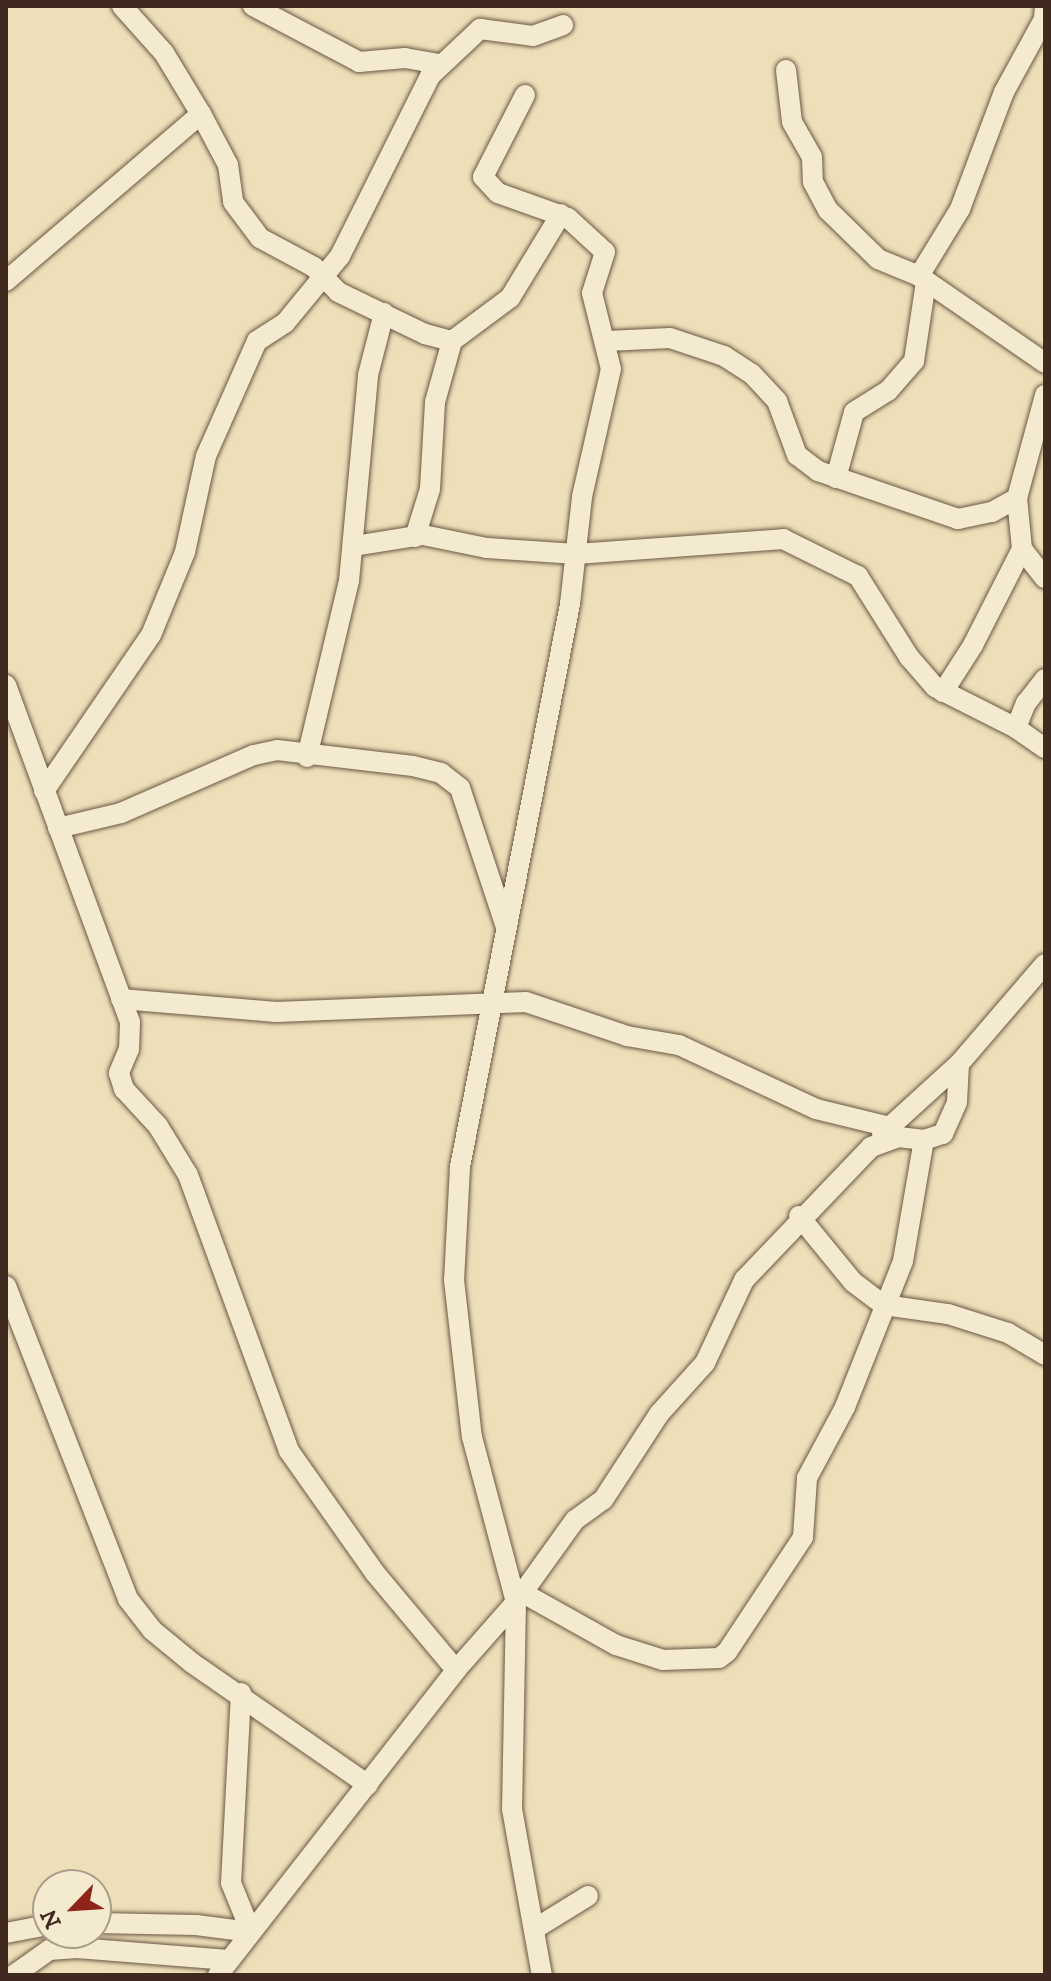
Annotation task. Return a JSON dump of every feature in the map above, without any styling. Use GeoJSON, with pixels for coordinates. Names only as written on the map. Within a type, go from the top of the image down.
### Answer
{"type":"FeatureCollection","features":[{"type":"Feature","properties":{"kind":"street"},"geometry":{"type":"LineString","coordinates":[[122,6],[164,53],[228,165],[233,202],[240,215],[269,246],[324,277],[338,292],[452,341]]}},
{"type":"Feature","properties":{"kind":"street"},"geometry":{"type":"LineString","coordinates":[[253,6],[359,62],[405,58],[440,64]]}},
{"type":"Feature","properties":{"kind":"street"},"geometry":{"type":"LineString","coordinates":[[836,478],[854,412],[888,391],[914,361],[922,279],[960,209],[1004,92],[1044,19],[1045,6]]}},
{"type":"Feature","properties":{"kind":"street"},"geometry":{"type":"LineString","coordinates":[[44,791],[151,635],[185,552],[206,456],[257,341],[285,323],[324,277],[359,225],[407,119],[440,64],[480,29],[533,36],[563,25]]}},
{"type":"Feature","properties":{"kind":"street"},"geometry":{"type":"LineString","coordinates":[[786,70],[788,108],[812,157],[819,199],[878,259],[922,279],[1045,363]]}},
{"type":"Feature","properties":{"kind":"street"},"geometry":{"type":"LineString","coordinates":[[525,95],[483,177],[498,193],[561,214],[605,252],[592,293],[607,341],[611,369],[582,497],[576,554],[494,1001],[460,1167],[454,1280],[472,1437],[519,1597],[512,1809],[536,1928],[542,1975]]}},
{"type":"Feature","properties":{"kind":"street"},"geometry":{"type":"LineString","coordinates":[[6,281],[201,114]]}},
{"type":"Feature","properties":{"kind":"street"},"geometry":{"type":"LineString","coordinates":[[415,537],[430,489],[435,402],[452,341],[510,298],[561,214]]}},
{"type":"Feature","properties":{"kind":"street"},"geometry":{"type":"LineString","coordinates":[[307,757],[320,718],[354,546],[368,375],[384,313]]}},
{"type":"Feature","properties":{"kind":"street"},"geometry":{"type":"LineString","coordinates":[[607,341],[670,338],[724,356],[752,374],[777,401],[797,455],[836,478],[958,519],[992,512],[1017,498]]}},
{"type":"Feature","properties":{"kind":"street"},"geometry":{"type":"LineString","coordinates":[[1045,395],[1017,498],[1022,549],[1045,578]]}},
{"type":"Feature","properties":{"kind":"street"},"geometry":{"type":"LineString","coordinates":[[992,512],[1018,525]]}},
{"type":"Feature","properties":{"kind":"street"},"geometry":{"type":"LineString","coordinates":[[354,546],[415,537],[576,554],[783,539],[858,576],[909,657],[943,692],[1016,728],[1045,748]]}},
{"type":"Feature","properties":{"kind":"street"},"geometry":{"type":"LineString","coordinates":[[943,692],[973,645],[1022,549]]}},
{"type":"Feature","properties":{"kind":"street"},"geometry":{"type":"LineString","coordinates":[[1016,728],[1026,703],[1045,679]]}},
{"type":"Feature","properties":{"kind":"street"},"geometry":{"type":"LineString","coordinates":[[6,685],[121,999],[130,1035],[119,1073],[124,1089],[158,1126],[188,1175],[289,1451],[375,1573],[456,1670]]}},
{"type":"Feature","properties":{"kind":"street"},"geometry":{"type":"LineString","coordinates":[[58,828],[156,800],[254,755],[277,750],[307,757],[413,766],[441,773],[460,788],[507,931]]}},
{"type":"Feature","properties":{"kind":"street"},"geometry":{"type":"LineString","coordinates":[[14,1975],[49,1950],[77,1948],[223,1968],[456,1670],[519,1597],[575,1520],[603,1500],[659,1414],[705,1363],[744,1280],[799,1216],[959,1064],[1043,970]]}},
{"type":"Feature","properties":{"kind":"street"},"geometry":{"type":"LineString","coordinates":[[121,999],[276,1012],[526,1002],[627,1036],[679,1045],[816,1109],[890,1127]]}},
{"type":"Feature","properties":{"kind":"street"},"geometry":{"type":"LineString","coordinates":[[871,1147],[899,1137],[924,1140],[949,1127],[957,1102],[959,1064]]}},
{"type":"Feature","properties":{"kind":"street"},"geometry":{"type":"LineString","coordinates":[[519,1597],[616,1645],[663,1660],[719,1658],[727,1652],[803,1537],[807,1478],[845,1407],[907,1245],[924,1140]]}},
{"type":"Feature","properties":{"kind":"street"},"geometry":{"type":"LineString","coordinates":[[799,1216],[853,1282],[886,1305],[948,1314],[1008,1333],[1045,1355]]}},
{"type":"Feature","properties":{"kind":"street"},"geometry":{"type":"LineString","coordinates":[[6,1286],[128,1599],[152,1630],[368,1785]]}},
{"type":"Feature","properties":{"kind":"street"},"geometry":{"type":"LineString","coordinates":[[241,1693],[231,1883],[251,1932]]}},
{"type":"Feature","properties":{"kind":"street"},"geometry":{"type":"LineString","coordinates":[[536,1928],[588,1896]]}},
{"type":"Feature","properties":{"kind":"street"},"geometry":{"type":"LineString","coordinates":[[112,1923],[196,1925],[251,1932]]}},
{"type":"Feature","properties":{"kind":"street"},"geometry":{"type":"LineString","coordinates":[[6,1933],[32,1928]]}}]}
